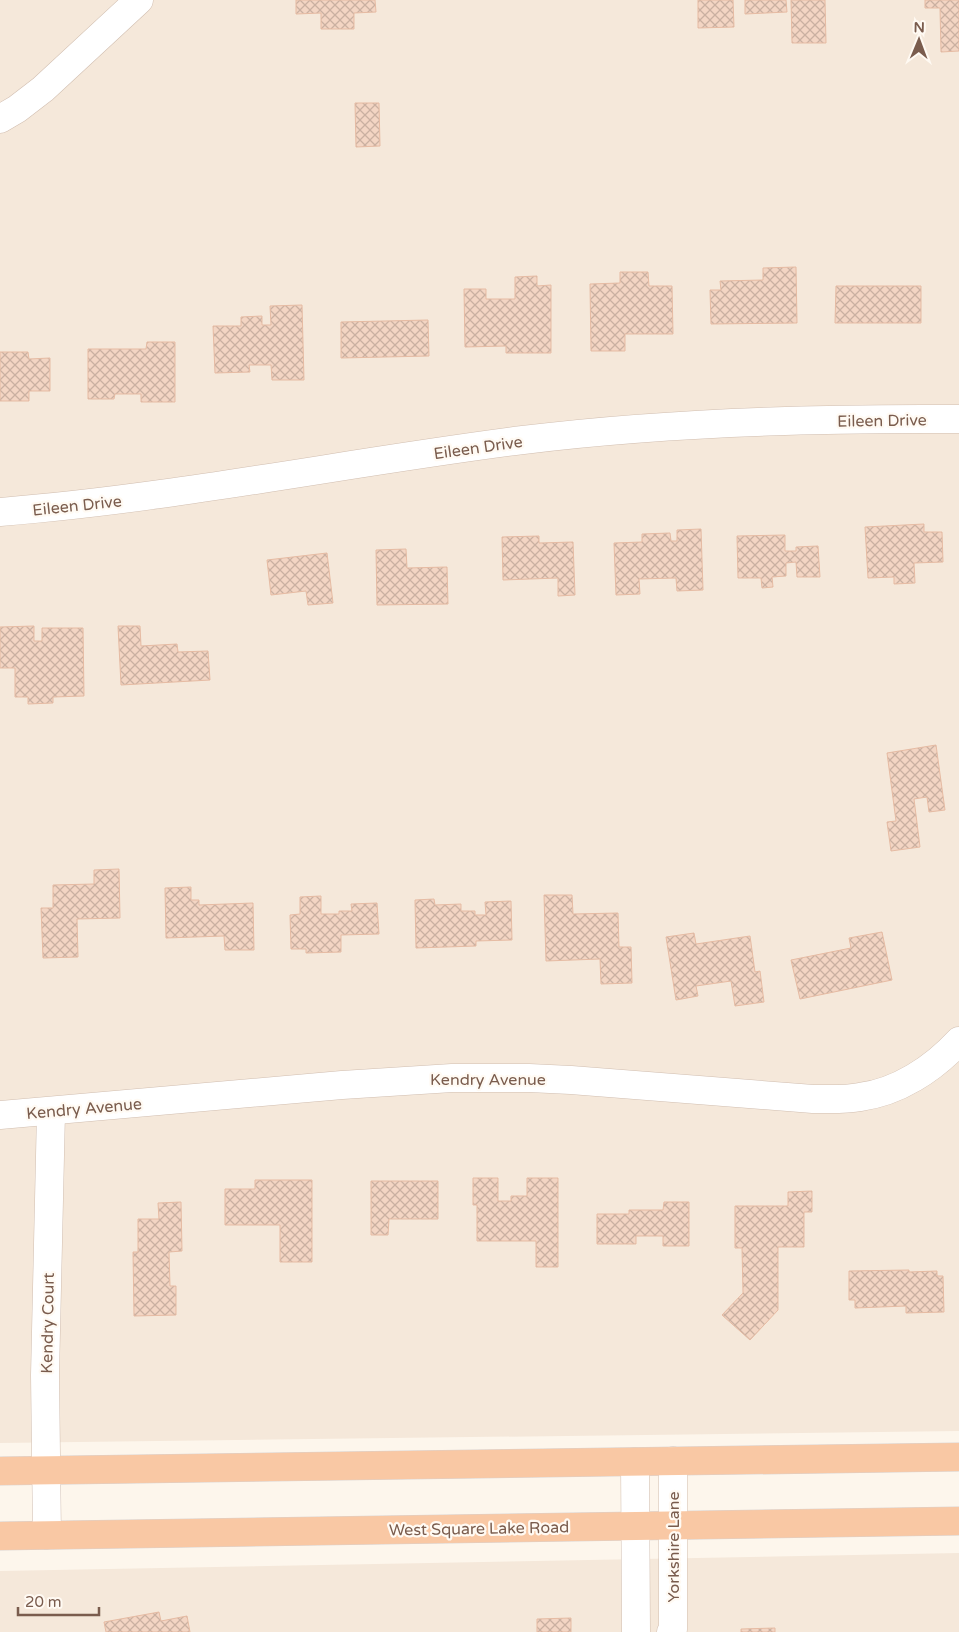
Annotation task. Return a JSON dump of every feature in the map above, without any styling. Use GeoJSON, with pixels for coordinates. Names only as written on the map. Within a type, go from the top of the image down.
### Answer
{"type":"FeatureCollection","features":[{"type":"Feature","properties":{"kind":"highway"},"geometry":{"type":"LineString","coordinates":[[0,1471],[959,1457]]}},
{"type":"Feature","properties":{"kind":"highway","name":"West Square Lake Road"},"geometry":{"type":"LineString","coordinates":[[0,1536],[959,1521]]}},
{"type":"Feature","properties":{"kind":"street"},"geometry":{"type":"LineString","coordinates":[[0,118],[43,89],[139,0]]}},
{"type":"Feature","properties":{"kind":"street","name":"Eileen Drive"},"geometry":{"type":"LineString","coordinates":[[0,512],[127,500],[485,445],[604,431],[711,423],[770,421],[959,419]]}},
{"type":"Feature","properties":{"kind":"street","name":"Kendry Avenue"},"geometry":{"type":"LineString","coordinates":[[0,1115],[342,1085],[452,1078],[571,1080],[814,1099],[838,1099],[875,1094],[905,1082],[936,1062],[959,1041]]}},
{"type":"Feature","properties":{"kind":"street","name":"Kendry Court"},"geometry":{"type":"LineString","coordinates":[[46,1535],[46,1365],[51,1112]]}},
{"type":"Feature","properties":{"kind":"street","name":"Yorkshire Lane"},"geometry":{"type":"LineString","coordinates":[[671,1632],[673,1629],[674,1461]]}},
{"type":"Feature","properties":{"kind":"street"},"geometry":{"type":"LineString","coordinates":[[635,1462],[636,1632]]}},
{"type":"Feature","properties":{"kind":"shaded area"},"geometry":{"type":"Polygon","coordinates":[[[0,0],[959,0],[959,1431],[0,1443],[0,0]]]}},
{"type":"Feature","properties":{"kind":"shaded area"},"geometry":{"type":"Polygon","coordinates":[[[959,1553],[959,1632],[0,1632],[0,1571],[959,1553]]]}},
{"type":"Feature","properties":{"kind":"building"},"geometry":{"type":"Polygon","coordinates":[[[296,0],[375,0],[376,12],[354,13],[354,29],[321,29],[321,13],[296,14],[296,0]]]}},
{"type":"Feature","properties":{"kind":"building"},"geometry":{"type":"Polygon","coordinates":[[[698,0],[733,0],[734,27],[698,28],[698,0]]]}},
{"type":"Feature","properties":{"kind":"building"},"geometry":{"type":"Polygon","coordinates":[[[745,0],[786,0],[787,12],[745,14],[745,0]]]}},
{"type":"Feature","properties":{"kind":"building"},"geometry":{"type":"Polygon","coordinates":[[[791,0],[825,0],[826,43],[792,43],[791,0]]]}},
{"type":"Feature","properties":{"kind":"building"},"geometry":{"type":"Polygon","coordinates":[[[925,0],[959,0],[959,51],[941,52],[940,8],[925,8],[925,0]]]}},
{"type":"Feature","properties":{"kind":"building"},"geometry":{"type":"Polygon","coordinates":[[[355,103],[379,103],[380,146],[356,147],[355,103]]]}},
{"type":"Feature","properties":{"kind":"building"},"geometry":{"type":"Polygon","coordinates":[[[796,267],[797,323],[711,324],[710,290],[721,290],[720,281],[763,280],[763,268],[796,267]]]}},
{"type":"Feature","properties":{"kind":"building"},"geometry":{"type":"Polygon","coordinates":[[[620,272],[648,272],[649,286],[672,286],[673,334],[625,334],[625,351],[591,351],[590,284],[620,283],[620,272]]]}},
{"type":"Feature","properties":{"kind":"building"},"geometry":{"type":"Polygon","coordinates":[[[537,276],[537,286],[551,285],[551,353],[506,353],[506,346],[465,347],[464,289],[486,289],[486,299],[515,299],[515,277],[537,276]]]}},
{"type":"Feature","properties":{"kind":"building"},"geometry":{"type":"Polygon","coordinates":[[[836,286],[921,286],[921,323],[835,323],[836,286]]]}},
{"type":"Feature","properties":{"kind":"building"},"geometry":{"type":"Polygon","coordinates":[[[302,305],[304,380],[272,380],[271,365],[249,365],[250,372],[215,373],[213,326],[241,326],[241,317],[262,316],[262,325],[271,325],[270,306],[302,305]]]}},
{"type":"Feature","properties":{"kind":"building"},"geometry":{"type":"Polygon","coordinates":[[[428,320],[429,356],[341,358],[341,322],[428,320]]]}},
{"type":"Feature","properties":{"kind":"building"},"geometry":{"type":"Polygon","coordinates":[[[147,342],[175,342],[175,402],[141,402],[141,394],[115,394],[114,399],[88,399],[88,349],[146,349],[147,342]]]}},
{"type":"Feature","properties":{"kind":"building"},"geometry":{"type":"Polygon","coordinates":[[[0,352],[28,352],[29,359],[50,358],[50,391],[29,391],[29,401],[0,401],[0,352]]]}},
{"type":"Feature","properties":{"kind":"building"},"geometry":{"type":"Polygon","coordinates":[[[924,524],[924,532],[942,532],[943,562],[914,563],[915,583],[894,584],[894,577],[868,578],[865,527],[924,524]]]}},
{"type":"Feature","properties":{"kind":"building"},"geometry":{"type":"Polygon","coordinates":[[[701,529],[703,590],[677,591],[676,578],[639,579],[640,594],[616,595],[614,543],[642,542],[642,534],[670,533],[671,541],[677,541],[677,530],[701,529]]]}},
{"type":"Feature","properties":{"kind":"building"},"geometry":{"type":"Polygon","coordinates":[[[785,535],[785,551],[796,551],[796,547],[818,546],[820,577],[797,577],[796,562],[786,563],[786,576],[772,577],[773,587],[762,588],[761,578],[738,578],[737,536],[785,535]]]}},
{"type":"Feature","properties":{"kind":"building"},"geometry":{"type":"Polygon","coordinates":[[[539,536],[539,543],[573,542],[575,595],[558,596],[558,578],[503,580],[502,537],[539,536]]]}},
{"type":"Feature","properties":{"kind":"building"},"geometry":{"type":"Polygon","coordinates":[[[406,549],[407,568],[447,567],[448,604],[377,605],[376,550],[406,549]]]}},
{"type":"Feature","properties":{"kind":"building"},"geometry":{"type":"Polygon","coordinates":[[[327,553],[333,603],[308,605],[306,591],[271,595],[267,560],[327,553]]]}},
{"type":"Feature","properties":{"kind":"building"},"geometry":{"type":"Polygon","coordinates":[[[34,626],[34,641],[42,641],[42,628],[83,628],[84,696],[53,697],[53,703],[28,704],[28,697],[15,697],[15,668],[0,668],[0,627],[34,626]]]}},
{"type":"Feature","properties":{"kind":"building"},"geometry":{"type":"Polygon","coordinates":[[[118,626],[140,626],[141,646],[177,644],[178,652],[208,651],[210,680],[121,685],[118,626]]]}},
{"type":"Feature","properties":{"kind":"building"},"geometry":{"type":"Polygon","coordinates":[[[936,745],[945,810],[929,812],[927,797],[914,799],[920,847],[891,851],[887,822],[896,821],[887,753],[936,745]]]}},
{"type":"Feature","properties":{"kind":"building"},"geometry":{"type":"Polygon","coordinates":[[[119,869],[120,918],[77,919],[78,957],[43,958],[41,908],[53,908],[53,885],[94,884],[94,870],[119,869]]]}},
{"type":"Feature","properties":{"kind":"building"},"geometry":{"type":"Polygon","coordinates":[[[191,887],[191,900],[199,900],[199,905],[253,903],[254,950],[225,950],[224,936],[166,938],[165,888],[191,887]]]}},
{"type":"Feature","properties":{"kind":"building"},"geometry":{"type":"Polygon","coordinates":[[[544,895],[572,895],[573,914],[618,913],[619,947],[631,947],[632,983],[601,984],[600,959],[546,961],[544,895]]]}},
{"type":"Feature","properties":{"kind":"building"},"geometry":{"type":"Polygon","coordinates":[[[321,896],[321,914],[339,914],[339,911],[352,911],[351,904],[377,903],[379,934],[341,935],[341,952],[306,953],[306,949],[291,949],[290,915],[300,914],[300,897],[321,896]]]}},
{"type":"Feature","properties":{"kind":"building"},"geometry":{"type":"Polygon","coordinates":[[[434,899],[435,905],[461,904],[461,911],[475,911],[475,915],[486,915],[485,902],[511,901],[512,940],[476,941],[476,946],[416,948],[415,900],[434,899]]]}},
{"type":"Feature","properties":{"kind":"building"},"geometry":{"type":"Polygon","coordinates":[[[882,932],[892,980],[800,999],[791,960],[851,948],[849,938],[882,932]]]}},
{"type":"Feature","properties":{"kind":"building"},"geometry":{"type":"Polygon","coordinates":[[[694,933],[696,944],[750,936],[755,972],[760,971],[764,1002],[735,1006],[731,981],[696,986],[698,996],[676,1000],[666,937],[694,933]]]}},
{"type":"Feature","properties":{"kind":"building"},"geometry":{"type":"Polygon","coordinates":[[[473,1178],[498,1178],[498,1201],[511,1201],[511,1196],[527,1196],[527,1178],[558,1178],[558,1267],[536,1267],[536,1241],[477,1241],[477,1205],[473,1205],[473,1178]]]}},
{"type":"Feature","properties":{"kind":"building"},"geometry":{"type":"Polygon","coordinates":[[[255,1180],[312,1180],[312,1262],[280,1262],[280,1225],[225,1225],[225,1189],[255,1189],[255,1180]]]}},
{"type":"Feature","properties":{"kind":"building"},"geometry":{"type":"Polygon","coordinates":[[[371,1181],[438,1181],[438,1219],[389,1219],[388,1235],[371,1235],[371,1181]]]}},
{"type":"Feature","properties":{"kind":"building"},"geometry":{"type":"Polygon","coordinates":[[[812,1191],[812,1212],[804,1212],[804,1247],[778,1247],[778,1310],[750,1340],[722,1315],[743,1293],[742,1248],[735,1248],[735,1206],[788,1206],[788,1192],[812,1191]]]}},
{"type":"Feature","properties":{"kind":"building"},"geometry":{"type":"Polygon","coordinates":[[[181,1202],[182,1251],[169,1252],[170,1286],[176,1286],[176,1315],[134,1316],[133,1252],[138,1252],[138,1219],[159,1219],[158,1203],[181,1202]]]}},
{"type":"Feature","properties":{"kind":"building"},"geometry":{"type":"Polygon","coordinates":[[[664,1202],[689,1202],[689,1246],[663,1246],[663,1236],[636,1236],[636,1244],[597,1244],[597,1214],[629,1214],[629,1210],[663,1210],[664,1202]]]}},
{"type":"Feature","properties":{"kind":"building"},"geometry":{"type":"Polygon","coordinates":[[[909,1270],[909,1272],[937,1271],[937,1276],[943,1276],[944,1312],[906,1313],[906,1306],[855,1308],[855,1300],[849,1300],[849,1271],[909,1270]]]}},
{"type":"Feature","properties":{"kind":"building"},"geometry":{"type":"Polygon","coordinates":[[[159,1612],[161,1621],[187,1616],[190,1632],[106,1632],[104,1622],[159,1612]]]}},
{"type":"Feature","properties":{"kind":"building"},"geometry":{"type":"Polygon","coordinates":[[[571,1618],[571,1632],[537,1632],[537,1619],[571,1618]]]}},
{"type":"Feature","properties":{"kind":"building"},"geometry":{"type":"Polygon","coordinates":[[[775,1628],[775,1632],[741,1632],[741,1629],[775,1628]]]}}]}
